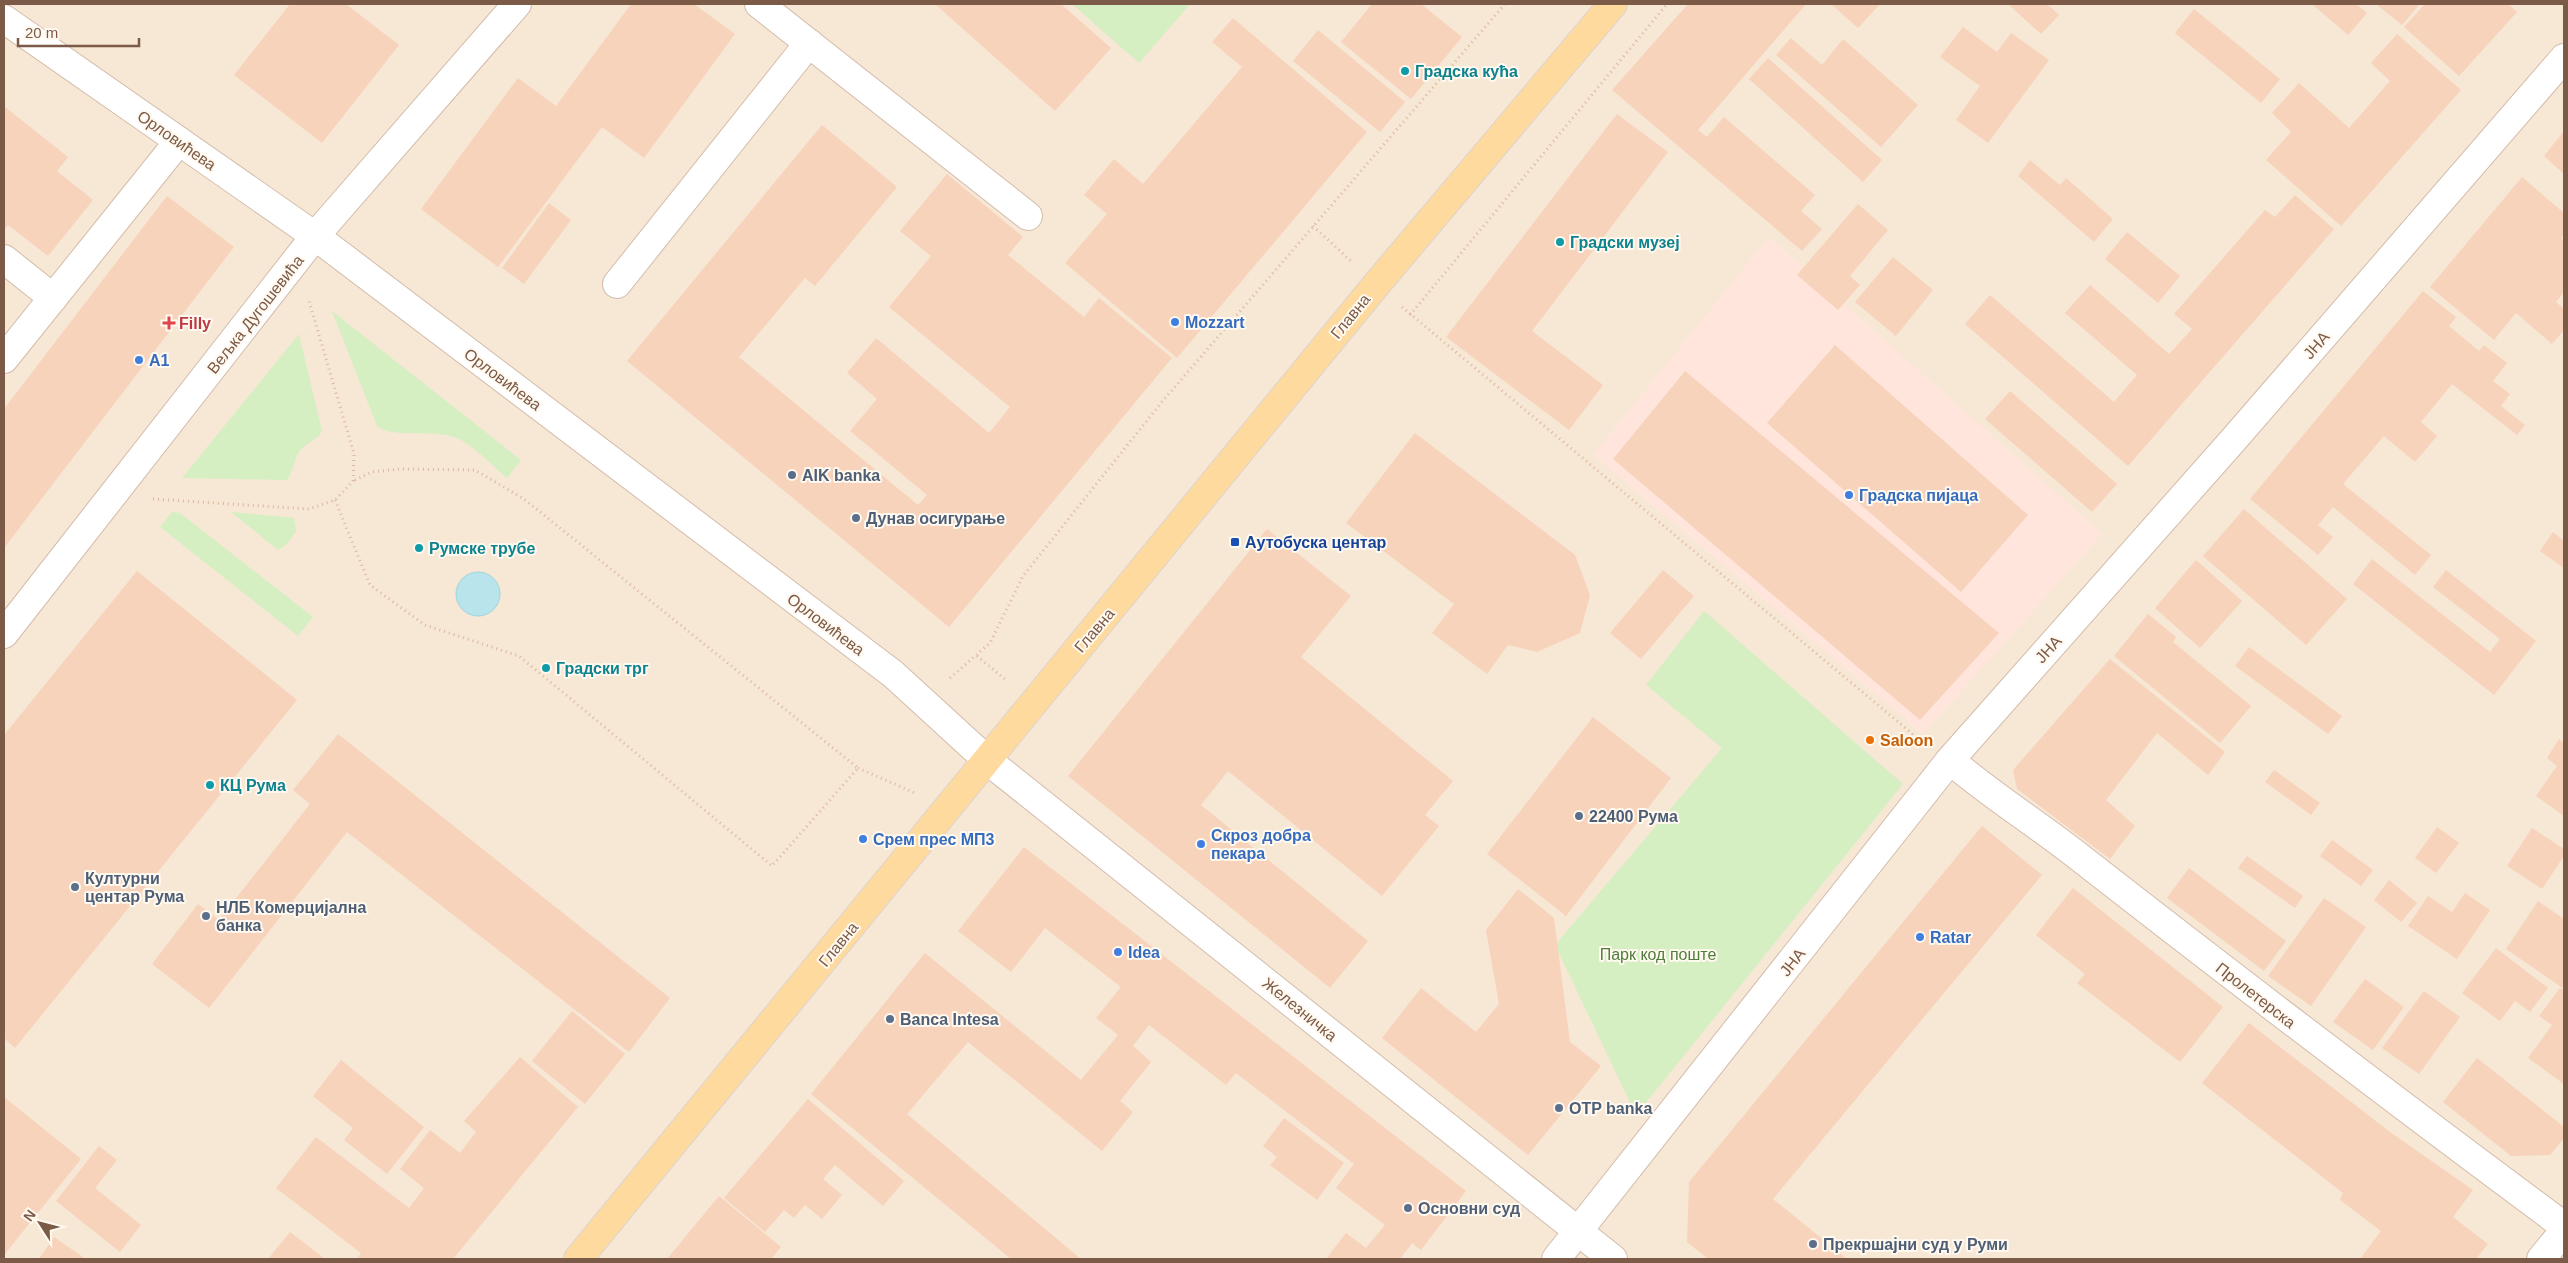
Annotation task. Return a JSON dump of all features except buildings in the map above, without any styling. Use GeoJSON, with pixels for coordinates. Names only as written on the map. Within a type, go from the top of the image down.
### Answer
{"type":"FeatureCollection","features":[{"type":"Feature","properties":{"kind":"main road","name":"Главна"},"geometry":{"type":"LineString","coordinates":[[578,1259],[1376,285],[1614,4]]}},
{"type":"Feature","properties":{"kind":"street","name":"Вељка Дугошевића"},"geometry":{"type":"LineString","coordinates":[[4,634],[114,492],[292,269],[315,236],[517,4]]}},
{"type":"Feature","properties":{"kind":"street"},"geometry":{"type":"LineString","coordinates":[[759,4],[1028,216]]}},
{"type":"Feature","properties":{"kind":"street","name":"Орловићева"},"geometry":{"type":"LineString","coordinates":[[4,19],[315,236],[893,674],[987,760]]}},
{"type":"Feature","properties":{"kind":"street"},"geometry":{"type":"LineString","coordinates":[[617,284],[809,43]]}},
{"type":"Feature","properties":{"kind":"street","name":"ЈНА"},"geometry":{"type":"LineString","coordinates":[[1556,1259],[1944,768],[2236,438],[2564,58]]}},
{"type":"Feature","properties":{"kind":"street"},"geometry":{"type":"LineString","coordinates":[[4,359],[179,141]]}},
{"type":"Feature","properties":{"kind":"street"},"geometry":{"type":"LineString","coordinates":[[4,259],[53,298]]}},
{"type":"Feature","properties":{"kind":"street","name":"Железничка"},"geometry":{"type":"LineString","coordinates":[[987,760],[1613,1259]]}},
{"type":"Feature","properties":{"kind":"street","name":"Пролетерска"},"geometry":{"type":"LineString","coordinates":[[1944,768],[1982,787],[2077,855],[2287,1020],[2564,1226]]}},
{"type":"Feature","properties":{"kind":"street"},"geometry":{"type":"LineString","coordinates":[[2541,1259],[2564,1231]]}},
{"type":"Feature","properties":{"kind":"path"},"geometry":{"type":"LineString","coordinates":[[912,692],[954,677],[990,643],[1023,576],[1162,402],[1505,4]]}},
{"type":"Feature","properties":{"kind":"path"},"geometry":{"type":"LineString","coordinates":[[1410,314],[1667,4]]}},
{"type":"Feature","properties":{"kind":"path"},"geometry":{"type":"LineString","coordinates":[[1313,226],[1410,314],[1929,748],[1918,761],[1944,768]]}},
{"type":"Feature","properties":{"kind":"path"},"geometry":{"type":"LineString","coordinates":[[292,269],[307,292],[354,454],[353,481]]}},
{"type":"Feature","properties":{"kind":"path"},"geometry":{"type":"LineString","coordinates":[[114,492],[141,499],[309,509],[335,500],[353,481],[372,472],[400,469],[476,470],[524,499],[858,768],[947,810]]}},
{"type":"Feature","properties":{"kind":"path"},"geometry":{"type":"LineString","coordinates":[[335,500],[370,586],[425,625],[518,656],[772,866],[858,768]]}},
{"type":"Feature","properties":{"kind":"shaded area"},"geometry":{"type":"Polygon","coordinates":[[[4,4],[2564,4],[2564,1259],[4,1259],[4,4]]]}},
{"type":"Feature","properties":{"kind":"shaded area","name":"Градска пијаца"},"geometry":{"type":"Polygon","coordinates":[[[1769,237],[2102,534],[1923,734],[1593,455],[1769,237]]]}},
{"type":"Feature","properties":{"kind":"green space"},"geometry":{"type":"Polygon","coordinates":[[[1072,4],[1190,4],[1139,63],[1072,4]]]}},
{"type":"Feature","properties":{"kind":"green space"},"geometry":{"type":"Polygon","coordinates":[[[332,311],[521,460],[507,478],[475,450],[454,437],[393,432],[377,426],[332,311]]]}},
{"type":"Feature","properties":{"kind":"green space"},"geometry":{"type":"Polygon","coordinates":[[[299,334],[322,431],[317,438],[299,452],[287,480],[182,478],[299,334]]]}},
{"type":"Feature","properties":{"kind":"green space"},"geometry":{"type":"Polygon","coordinates":[[[172,512],[180,513],[313,617],[298,636],[160,527],[172,512]]]}},
{"type":"Feature","properties":{"kind":"green space"},"geometry":{"type":"Polygon","coordinates":[[[231,512],[294,518],[296,531],[286,545],[278,550],[231,512]]]}},
{"type":"Feature","properties":{"kind":"green space","name":"Парк код поште"},"geometry":{"type":"Polygon","coordinates":[[[1704,611],[1903,784],[1636,1115],[1555,945],[1722,748],[1646,685],[1704,611]]]}},
{"type":"Feature","properties":{"kind":"water"},"geometry":{"type":"Polygon","coordinates":[[[474,572],[482,572],[494,578],[500,594],[494,610],[482,616],[474,616],[462,610],[456,598],[456,590],[462,578],[474,572]]]}},
{"type":"Feature","properties":{"kind":"place","name":"Градска кућа"},"geometry":{"type":"Point","coordinates":[1405,71]}},
{"type":"Feature","properties":{"kind":"place","name":"Градски музеј"},"geometry":{"type":"Point","coordinates":[1560,242]}},
{"type":"Feature","properties":{"kind":"place","name":"Mozzart"},"geometry":{"type":"Point","coordinates":[1175,322]}},
{"type":"Feature","properties":{"kind":"place","name":"Filly"},"geometry":{"type":"Point","coordinates":[169,323]}},
{"type":"Feature","properties":{"kind":"place","name":"A1"},"geometry":{"type":"Point","coordinates":[139,360]}},
{"type":"Feature","properties":{"kind":"place","name":"AIK banka"},"geometry":{"type":"Point","coordinates":[792,475]}},
{"type":"Feature","properties":{"kind":"place","name":"Градска пијаца"},"geometry":{"type":"Point","coordinates":[1849,495]}},
{"type":"Feature","properties":{"kind":"place","name":"Дунав осигурање"},"geometry":{"type":"Point","coordinates":[856,518]}},
{"type":"Feature","properties":{"kind":"place","name":"Аутобуска центар"},"geometry":{"type":"Point","coordinates":[1235,542]}},
{"type":"Feature","properties":{"kind":"place","name":"Румске трубе"},"geometry":{"type":"Point","coordinates":[419,548]}},
{"type":"Feature","properties":{"kind":"place","name":"Градски трг"},"geometry":{"type":"Point","coordinates":[546,668]}},
{"type":"Feature","properties":{"kind":"place","name":"Saloon"},"geometry":{"type":"Point","coordinates":[1870,740]}},
{"type":"Feature","properties":{"kind":"place","name":"КЦ Рума"},"geometry":{"type":"Point","coordinates":[210,785]}},
{"type":"Feature","properties":{"kind":"place","name":"22400 Рума"},"geometry":{"type":"Point","coordinates":[1579,816]}},
{"type":"Feature","properties":{"kind":"place","name":"Срем прес МП3"},"geometry":{"type":"Point","coordinates":[863,839]}},
{"type":"Feature","properties":{"kind":"place","name":"Скроз добра пекара"},"geometry":{"type":"Point","coordinates":[1201,844]}},
{"type":"Feature","properties":{"kind":"place","name":"Културни центар Рума"},"geometry":{"type":"Point","coordinates":[75,887]}},
{"type":"Feature","properties":{"kind":"place","name":"НЛБ Комерцијална банка"},"geometry":{"type":"Point","coordinates":[206,916]}},
{"type":"Feature","properties":{"kind":"place","name":"Ratar"},"geometry":{"type":"Point","coordinates":[1920,937]}},
{"type":"Feature","properties":{"kind":"place","name":"Idea"},"geometry":{"type":"Point","coordinates":[1118,952]}},
{"type":"Feature","properties":{"kind":"place","name":"Banca Intesa"},"geometry":{"type":"Point","coordinates":[890,1019]}},
{"type":"Feature","properties":{"kind":"place","name":"OTP banka"},"geometry":{"type":"Point","coordinates":[1559,1108]}},
{"type":"Feature","properties":{"kind":"place","name":"Основни суд"},"geometry":{"type":"Point","coordinates":[1408,1208]}},
{"type":"Feature","properties":{"kind":"place","name":"Прекршајни суд у Руми"},"geometry":{"type":"Point","coordinates":[1813,1244]}}]}
